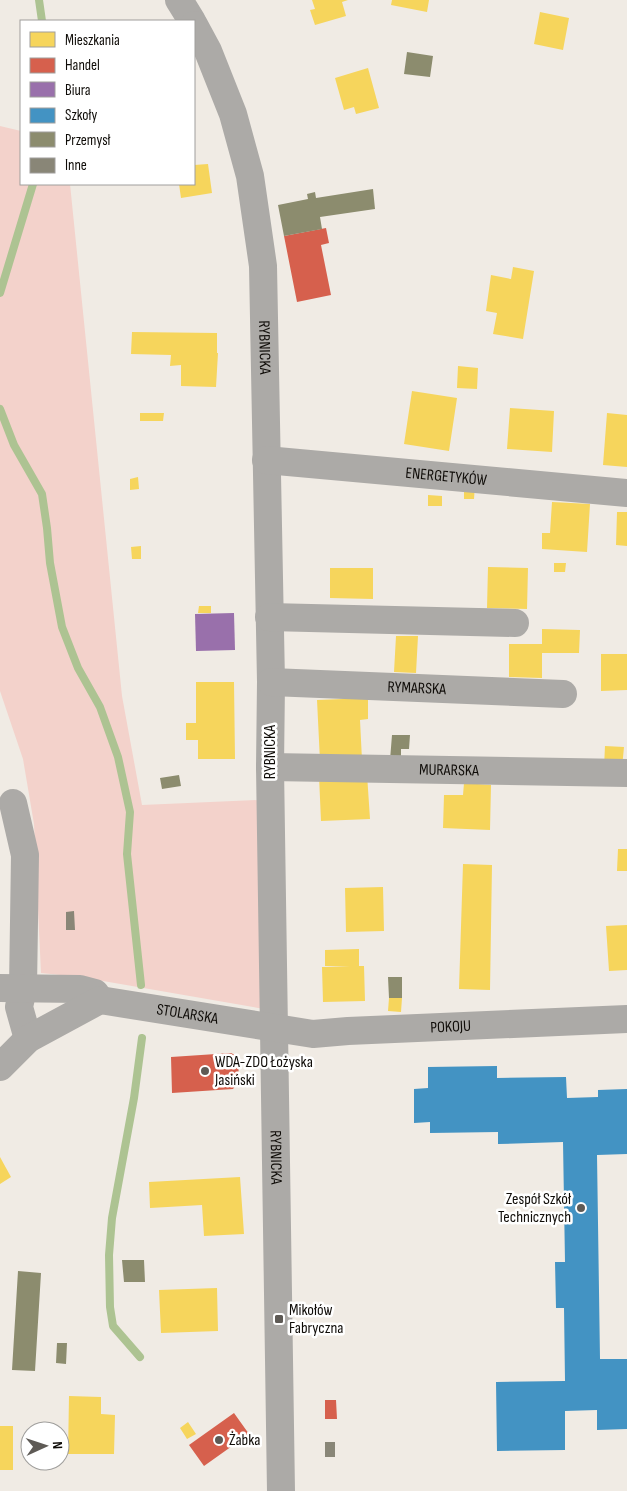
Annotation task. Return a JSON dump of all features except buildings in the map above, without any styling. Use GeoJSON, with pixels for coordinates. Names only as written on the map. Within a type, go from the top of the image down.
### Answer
{"type":"FeatureCollection","features":[{"type":"Feature","properties":{"kind":"street"},"geometry":{"type":"LineString","coordinates":[[179,0],[191,20]]}},
{"type":"Feature","properties":{"kind":"street","name":"RYBNICKA"},"geometry":{"type":"LineString","coordinates":[[195,27],[208,50],[233,114],[250,176],[263,266],[281,1491]]}},
{"type":"Feature","properties":{"kind":"street","name":"ENERGETYKÓW"},"geometry":{"type":"LineString","coordinates":[[266,460],[627,492]]}},
{"type":"Feature","properties":{"kind":"street"},"geometry":{"type":"LineString","coordinates":[[269,618],[515,624]]}},
{"type":"Feature","properties":{"kind":"street","name":"RYMARSKA"},"geometry":{"type":"LineString","coordinates":[[270,682],[563,694]]}},
{"type":"Feature","properties":{"kind":"street","name":"MURARSKA"},"geometry":{"type":"LineString","coordinates":[[270,767],[627,773]]}},
{"type":"Feature","properties":{"kind":"street"},"geometry":{"type":"LineString","coordinates":[[13,803],[25,855],[11,988],[19,1007],[28,1039]]}},
{"type":"Feature","properties":{"kind":"street","name":"STOLARSKA"},"geometry":{"type":"LineString","coordinates":[[11,988],[80,989],[95,993],[100,1000],[274,1027]]}},
{"type":"Feature","properties":{"kind":"street"},"geometry":{"type":"LineString","coordinates":[[0,1067],[28,1039],[100,1000]]}},
{"type":"Feature","properties":{"kind":"street","name":"POKOJU"},"geometry":{"type":"LineString","coordinates":[[274,1027],[313,1034],[627,1020]]}},
{"type":"Feature","properties":{"kind":"shaded area"},"geometry":{"type":"Polygon","coordinates":[[[0,126],[20,131],[20,185],[70,185],[122,696],[142,805],[258,800],[270,1010],[80,977],[41,973],[34,824],[23,759],[0,691],[0,126]]]}},
{"type":"Feature","properties":{"kind":"waterway"},"geometry":{"type":"LineString","coordinates":[[39,0],[42,20]]}},
{"type":"Feature","properties":{"kind":"waterway"},"geometry":{"type":"LineString","coordinates":[[0,293],[33,185]]}},
{"type":"Feature","properties":{"kind":"waterway"},"geometry":{"type":"LineString","coordinates":[[0,409],[14,445],[42,494],[50,563],[62,627],[78,668],[100,707],[118,757],[130,812],[127,854],[141,985]]}},
{"type":"Feature","properties":{"kind":"waterway"},"geometry":{"type":"LineString","coordinates":[[140,1357],[113,1326],[110,1307],[109,1255],[112,1218],[134,1098],[142,1038]]}},
{"type":"Feature","properties":{"kind":"place","name":"WDA-ZDO Łożyska Jasiński"},"geometry":{"type":"Point","coordinates":[205,1071]}},
{"type":"Feature","properties":{"kind":"place","name":"Zespół Szkół Technicznych"},"geometry":{"type":"Point","coordinates":[581,1208]}},
{"type":"Feature","properties":{"kind":"place","name":"Mikołów Fabryczna"},"geometry":{"type":"Point","coordinates":[279,1319]}},
{"type":"Feature","properties":{"kind":"place","name":"Żabka"},"geometry":{"type":"Point","coordinates":[219,1440]}}]}
